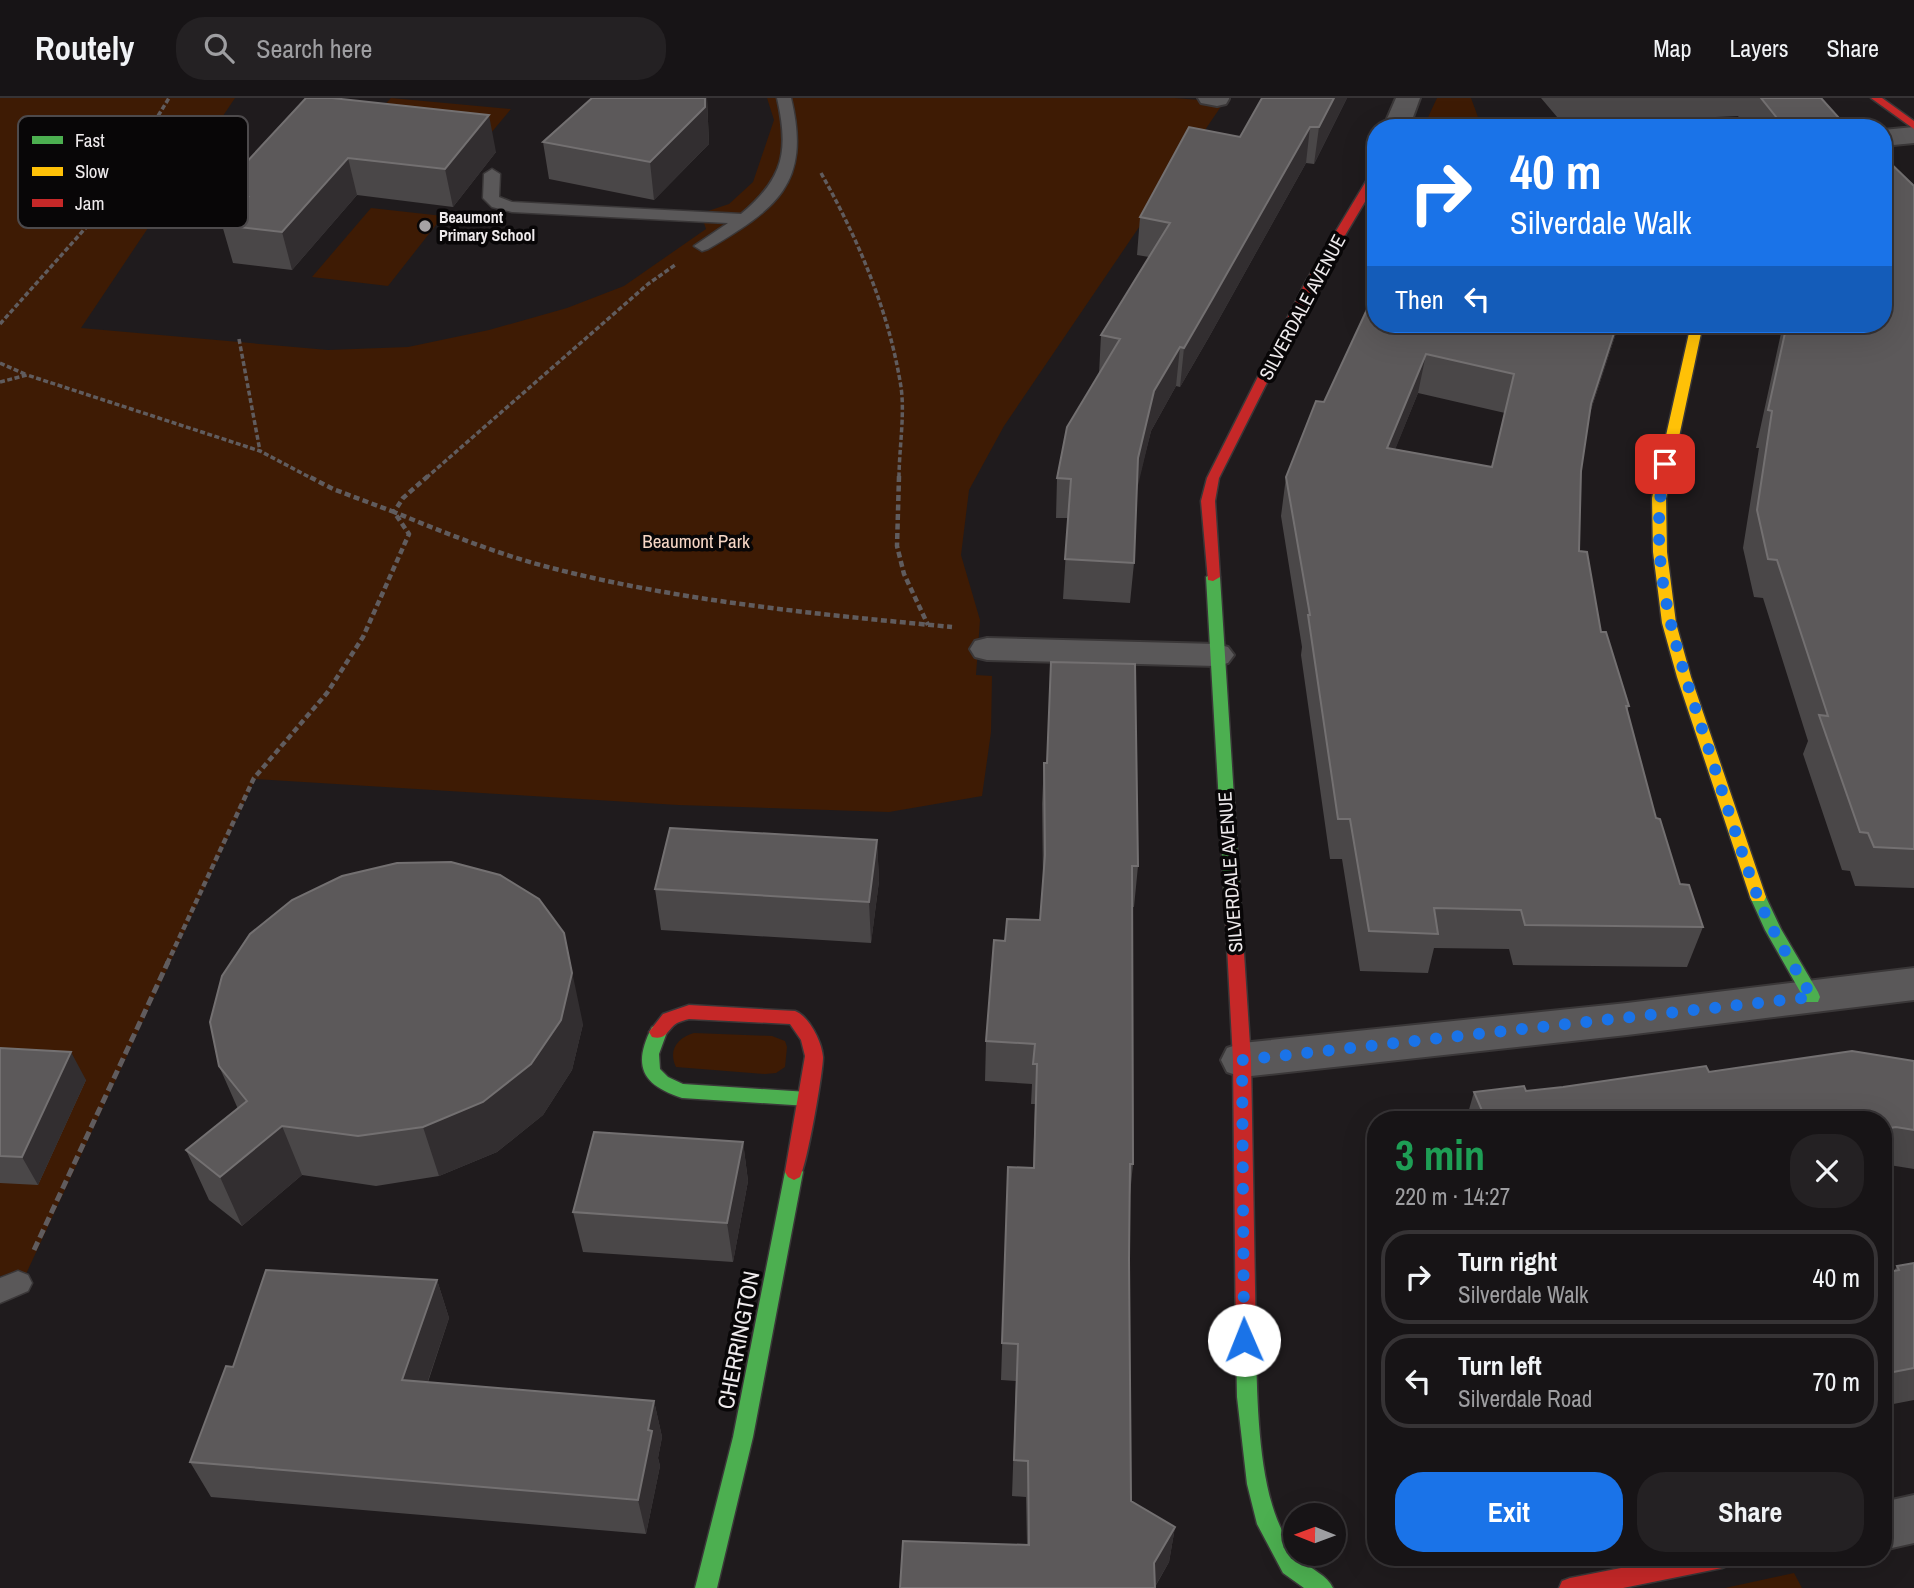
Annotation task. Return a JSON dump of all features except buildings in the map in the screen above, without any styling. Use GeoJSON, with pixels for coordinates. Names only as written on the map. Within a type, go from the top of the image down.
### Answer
{"type":"FeatureCollection","features":[{"type":"Feature","properties":{"kind":"street"},"geometry":{"type":"LineString","coordinates":[[1210,98],[1217,99]]}},
{"type":"Feature","properties":{"kind":"street"},"geometry":{"type":"LineString","coordinates":[[1400,119],[1408,98]]}},
{"type":"Feature","properties":{"kind":"street"},"geometry":{"type":"LineString","coordinates":[[1876,98],[1914,126]]}},
{"type":"Feature","properties":{"kind":"street"},"geometry":{"type":"LineString","coordinates":[[1892,137],[1914,135]]}},
{"type":"Feature","properties":{"kind":"street","name":"SILVERDALE AVENUE"},"geometry":{"type":"LineString","coordinates":[[1322,1588],[1291,1566],[1267,1524],[1257,1484],[1245,1365],[1242,1060],[1208,501],[1213,478],[1312,281],[1367,188]]}},
{"type":"Feature","properties":{"kind":"street"},"geometry":{"type":"LineString","coordinates":[[1695,333],[1659,498],[1660,552],[1669,623],[1684,677],[1757,895],[1773,930],[1812,997]]}},
{"type":"Feature","properties":{"kind":"street"},"geometry":{"type":"LineString","coordinates":[[976,638],[1216,655]]}},
{"type":"Feature","properties":{"kind":"street"},"geometry":{"type":"LineString","coordinates":[[1242,1060],[1914,984]]}},
{"type":"Feature","properties":{"kind":"street","name":"CHERRINGTON"},"geometry":{"type":"LineString","coordinates":[[706,1588],[743,1437],[808,1099],[816,1050],[810,1035],[795,1018],[689,1012],[676,1014],[665,1022],[656,1034],[650,1069],[655,1080],[665,1085],[682,1091],[808,1099]]}},
{"type":"Feature","properties":{"kind":"street"},"geometry":{"type":"LineString","coordinates":[[1892,1524],[1914,1519]]}},
{"type":"Feature","properties":{"kind":"street"},"geometry":{"type":"LineString","coordinates":[[1570,1588],[1681,1566]]}},
{"type":"Feature","properties":{"kind":"lane"},"geometry":{"type":"LineString","coordinates":[[702,246],[748,219],[770,198],[790,158],[793,125],[784,98]]}},
{"type":"Feature","properties":{"kind":"lane"},"geometry":{"type":"LineString","coordinates":[[492,174],[488,191],[490,198],[500,205],[748,219]]}},
{"type":"Feature","properties":{"kind":"path"},"geometry":{"type":"LineString","coordinates":[[158,116],[169,98]]}},
{"type":"Feature","properties":{"kind":"path"},"geometry":{"type":"LineString","coordinates":[[818,169],[851,226],[871,277],[901,388],[897,546],[904,574],[928,625]]}},
{"type":"Feature","properties":{"kind":"path"},"geometry":{"type":"LineString","coordinates":[[0,324],[86,228]]}},
{"type":"Feature","properties":{"kind":"path"},"geometry":{"type":"LineString","coordinates":[[394,512],[402,498],[648,285],[702,246]]}},
{"type":"Feature","properties":{"kind":"path"},"geometry":{"type":"LineString","coordinates":[[239,339],[260,451]]}},
{"type":"Feature","properties":{"kind":"path"},"geometry":{"type":"LineString","coordinates":[[0,363],[27,375],[260,451],[332,489],[499,552],[546,566],[640,587],[781,610],[928,625],[976,638]]}},
{"type":"Feature","properties":{"kind":"path"},"geometry":{"type":"LineString","coordinates":[[0,382],[27,375]]}},
{"type":"Feature","properties":{"kind":"path"},"geometry":{"type":"LineString","coordinates":[[9,1287],[254,778],[327,693],[363,637],[409,534],[394,512]]}},
{"type":"Feature","properties":{"kind":"green space","name":"Beaumont Park"},"geometry":{"type":"Polygon","coordinates":[[[0,98],[235,98],[223,116],[18,116],[18,228],[148,228],[81,328],[328,350],[408,347],[489,330],[567,308],[624,286],[706,229],[704,223],[708,211],[729,204],[753,182],[774,120],[767,98],[1175,98],[1224,102],[1004,426],[969,490],[961,555],[980,620],[976,675],[992,676],[991,732],[982,796],[889,812],[678,805],[255,779],[26,1274],[0,1276],[0,98]]]}},
{"type":"Feature","properties":{"kind":"green space"},"geometry":{"type":"Polygon","coordinates":[[[391,98],[511,109],[491,133],[371,119],[391,98]]]}},
{"type":"Feature","properties":{"kind":"green space"},"geometry":{"type":"Polygon","coordinates":[[[1437,98],[1471,98],[1479,119],[1427,119],[1437,98]]]}},
{"type":"Feature","properties":{"kind":"green space"},"geometry":{"type":"Polygon","coordinates":[[[371,208],[443,216],[388,286],[312,277],[371,208]]]}},
{"type":"Feature","properties":{"kind":"green space"},"geometry":{"type":"Polygon","coordinates":[[[694,1033],[772,1036],[785,1041],[785,1067],[776,1073],[765,1074],[676,1067],[673,1055],[676,1046],[683,1038],[694,1033]]]}},
{"type":"Feature","properties":{"kind":"green space"},"geometry":{"type":"Polygon","coordinates":[[[1794,1573],[1802,1588],[1725,1588],[1794,1573]]]}},
{"type":"Feature","properties":{"kind":"traffic: fast"},"geometry":{"type":"LineString","coordinates":[[1213,577],[1233,908]]}},
{"type":"Feature","properties":{"kind":"traffic: fast"},"geometry":{"type":"LineString","coordinates":[[1758,897],[1773,930],[1812,997]]}},
{"type":"Feature","properties":{"kind":"traffic: fast"},"geometry":{"type":"LineString","coordinates":[[658,1032],[650,1054],[650,1063],[651,1070],[661,1082],[682,1091],[808,1099]]}},
{"type":"Feature","properties":{"kind":"traffic: fast"},"geometry":{"type":"LineString","coordinates":[[706,1588],[743,1437],[794,1172]]}},
{"type":"Feature","properties":{"kind":"traffic: fast"},"geometry":{"type":"LineString","coordinates":[[1246,1344],[1247,1397],[1257,1484],[1267,1524],[1291,1566],[1322,1588]]}},
{"type":"Feature","properties":{"kind":"traffic: slow"},"geometry":{"type":"LineString","coordinates":[[1695,333],[1659,498],[1660,552],[1669,623],[1684,677],[1758,897]]}},
{"type":"Feature","properties":{"kind":"traffic: jam"},"geometry":{"type":"LineString","coordinates":[[1876,98],[1914,126]]}},
{"type":"Feature","properties":{"kind":"traffic: jam"},"geometry":{"type":"LineString","coordinates":[[1213,577],[1208,501],[1213,478],[1312,281],[1367,188]]}},
{"type":"Feature","properties":{"kind":"traffic: jam"},"geometry":{"type":"LineString","coordinates":[[1233,908],[1242,1060],[1246,1344]]}},
{"type":"Feature","properties":{"kind":"traffic: jam"},"geometry":{"type":"LineString","coordinates":[[658,1032],[669,1019],[689,1012],[795,1018],[809,1038],[814,1056],[794,1172]]}},
{"type":"Feature","properties":{"kind":"traffic: jam"},"geometry":{"type":"LineString","coordinates":[[1570,1588],[1681,1566]]}},
{"type":"Feature","properties":{"kind":"place","name":"Beaumont Primary School"},"geometry":{"type":"Point","coordinates":[425,226]}},
{"type":"Feature","properties":{"kind":"route"},"geometry":{"type":"LineString","coordinates":[[1244,1340],[1242,1060],[1812,997],[1773,930],[1757,895],[1684,677],[1669,623],[1658,529],[1659,498],[1665,464]]}}]}
